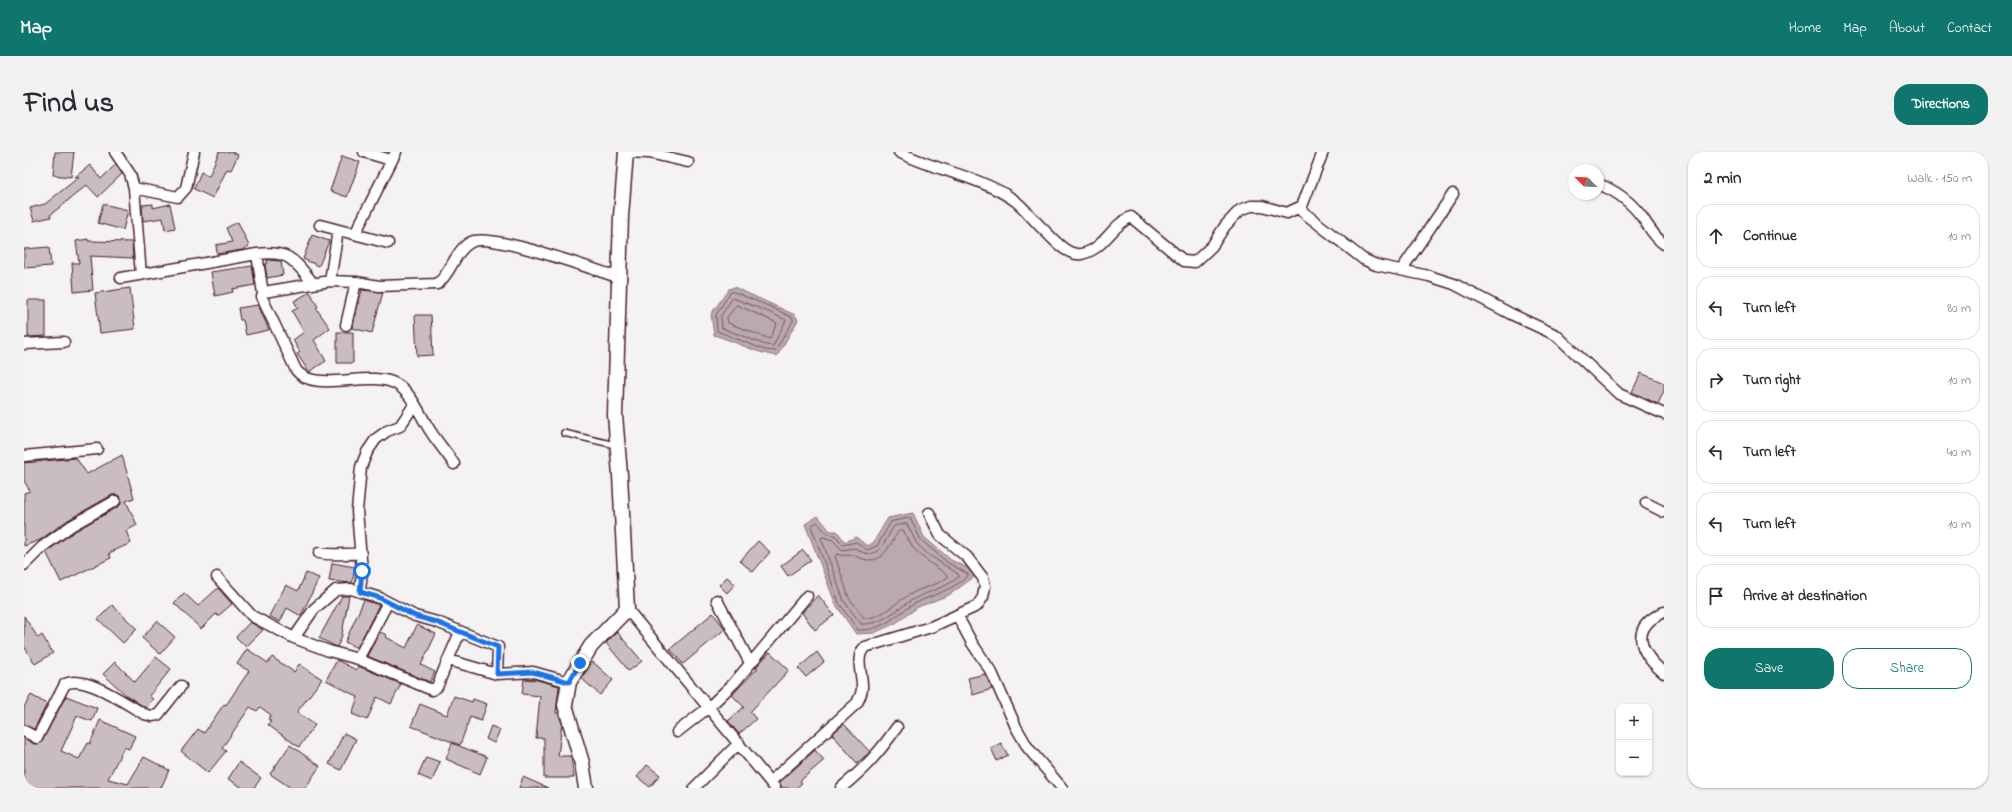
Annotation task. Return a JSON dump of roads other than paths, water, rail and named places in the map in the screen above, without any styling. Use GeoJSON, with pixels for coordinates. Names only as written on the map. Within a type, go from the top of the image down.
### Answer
{"type":"FeatureCollection","features":[{"type":"Feature","properties":{"kind":"street"},"geometry":{"type":"LineString","coordinates":[[115,152],[130,174],[134,188],[141,275]]}},
{"type":"Feature","properties":{"kind":"street"},"geometry":{"type":"LineString","coordinates":[[134,188],[178,197],[186,188],[194,152]]}},
{"type":"Feature","properties":{"kind":"street"},"geometry":{"type":"LineString","coordinates":[[355,234],[393,156],[364,152]]}},
{"type":"Feature","properties":{"kind":"street"},"geometry":{"type":"LineString","coordinates":[[688,162],[649,153],[625,152],[621,216],[615,408],[627,609],[739,743],[772,785],[857,703],[862,690],[859,660],[861,650],[865,647],[931,627],[978,606],[983,597],[985,586],[983,578],[967,557],[940,535],[929,513]]}},
{"type":"Feature","properties":{"kind":"street"},"geometry":{"type":"LineString","coordinates":[[899,152],[919,162],[999,191],[1015,200],[1066,250],[1080,254],[1095,249],[1122,221],[1132,218],[1184,261],[1195,262],[1212,246],[1225,226],[1240,210],[1251,206],[1262,206],[1287,213],[1302,206],[1323,152]]}},
{"type":"Feature","properties":{"kind":"street"},"geometry":{"type":"LineString","coordinates":[[1604,187],[1621,194],[1632,205],[1650,230],[1664,244]]}},
{"type":"Feature","properties":{"kind":"street"},"geometry":{"type":"LineString","coordinates":[[1402,269],[1453,194]]}},
{"type":"Feature","properties":{"kind":"street"},"geometry":{"type":"LineString","coordinates":[[1298,208],[1363,259],[1376,265],[1402,269],[1454,284],[1511,314],[1556,334],[1619,394],[1664,414]]}},
{"type":"Feature","properties":{"kind":"street"},"geometry":{"type":"LineString","coordinates":[[320,225],[388,243]]}},
{"type":"Feature","properties":{"kind":"street"},"geometry":{"type":"LineString","coordinates":[[330,281],[338,230]]}},
{"type":"Feature","properties":{"kind":"street"},"geometry":{"type":"LineString","coordinates":[[263,294],[267,291],[330,281],[356,282],[380,286],[437,284],[444,279],[461,250],[472,242],[481,240],[513,246],[620,278]]}},
{"type":"Feature","properties":{"kind":"street"},"geometry":{"type":"LineString","coordinates":[[121,278],[257,254],[278,252],[292,259],[313,283]]}},
{"type":"Feature","properties":{"kind":"street"},"geometry":{"type":"LineString","coordinates":[[257,254],[264,302],[296,370],[301,377],[316,381],[375,379],[391,382],[408,394],[432,433],[454,464]]}},
{"type":"Feature","properties":{"kind":"street"},"geometry":{"type":"LineString","coordinates":[[346,325],[356,282]]}},
{"type":"Feature","properties":{"kind":"street"},"geometry":{"type":"LineString","coordinates":[[24,344],[64,342]]}},
{"type":"Feature","properties":{"kind":"street"},"geometry":{"type":"LineString","coordinates":[[360,592],[362,571],[357,511],[361,467],[367,452],[376,439],[387,431],[400,426],[414,405]]}},
{"type":"Feature","properties":{"kind":"street"},"geometry":{"type":"LineString","coordinates":[[24,456],[97,449]]}},
{"type":"Feature","properties":{"kind":"street"},"geometry":{"type":"LineString","coordinates":[[24,565],[42,547],[70,526],[114,501]]}},
{"type":"Feature","properties":{"kind":"street"},"geometry":{"type":"LineString","coordinates":[[1646,502],[1664,512]]}},
{"type":"Feature","properties":{"kind":"street"},"geometry":{"type":"LineString","coordinates":[[319,553],[327,555],[350,553],[361,554]]}},
{"type":"Feature","properties":{"kind":"street"},"geometry":{"type":"LineString","coordinates":[[217,577],[252,616],[294,638],[329,651],[358,658],[432,690],[436,687],[460,632]]}},
{"type":"Feature","properties":{"kind":"street"},"geometry":{"type":"LineString","coordinates":[[294,638],[314,609],[336,590],[351,589],[388,602],[415,616],[436,622],[498,647],[497,674]]}},
{"type":"Feature","properties":{"kind":"street"},"geometry":{"type":"LineString","coordinates":[[677,732],[709,707],[734,683],[807,596]]}},
{"type":"Feature","properties":{"kind":"street"},"geometry":{"type":"LineString","coordinates":[[717,600],[750,663]]}},
{"type":"Feature","properties":{"kind":"street"},"geometry":{"type":"LineString","coordinates":[[358,658],[388,602]]}},
{"type":"Feature","properties":{"kind":"street"},"geometry":{"type":"LineString","coordinates":[[586,788],[582,763],[565,705],[569,682],[591,646],[627,609]]}},
{"type":"Feature","properties":{"kind":"street"},"geometry":{"type":"LineString","coordinates":[[1664,612],[1653,617],[1646,623],[1642,631],[1641,640],[1643,651],[1652,663],[1664,673]]}},
{"type":"Feature","properties":{"kind":"street"},"geometry":{"type":"LineString","coordinates":[[957,615],[972,643],[992,673],[1016,727],[1028,748],[1062,788]]}},
{"type":"Feature","properties":{"kind":"street"},"geometry":{"type":"LineString","coordinates":[[448,660],[497,674],[533,672],[569,682]]}},
{"type":"Feature","properties":{"kind":"street"},"geometry":{"type":"LineString","coordinates":[[24,731],[38,738],[65,684],[69,681],[91,685],[144,714],[152,716],[158,715],[181,686]]}},
{"type":"Feature","properties":{"kind":"street"},"geometry":{"type":"LineString","coordinates":[[841,788],[867,766],[897,727]]}},
{"type":"Feature","properties":{"kind":"street"},"geometry":{"type":"LineString","coordinates":[[694,788],[739,743]]}},
{"type":"Feature","properties":{"kind":"lane"},"geometry":{"type":"LineString","coordinates":[[564,433],[618,445]]}},
{"type":"Feature","properties":{"kind":"water"},"geometry":{"type":"Polygon","coordinates":[[[734,287],[795,315],[798,320],[777,356],[761,352],[714,335],[711,314],[729,289],[734,287]]]}},
{"type":"Feature","properties":{"kind":"water"},"geometry":{"type":"Polygon","coordinates":[[[913,513],[924,537],[951,560],[974,571],[974,577],[949,595],[918,607],[896,623],[874,633],[856,634],[836,605],[805,524],[818,516],[830,531],[837,531],[845,542],[856,537],[867,546],[873,543],[888,518],[913,513]]]}}]}
